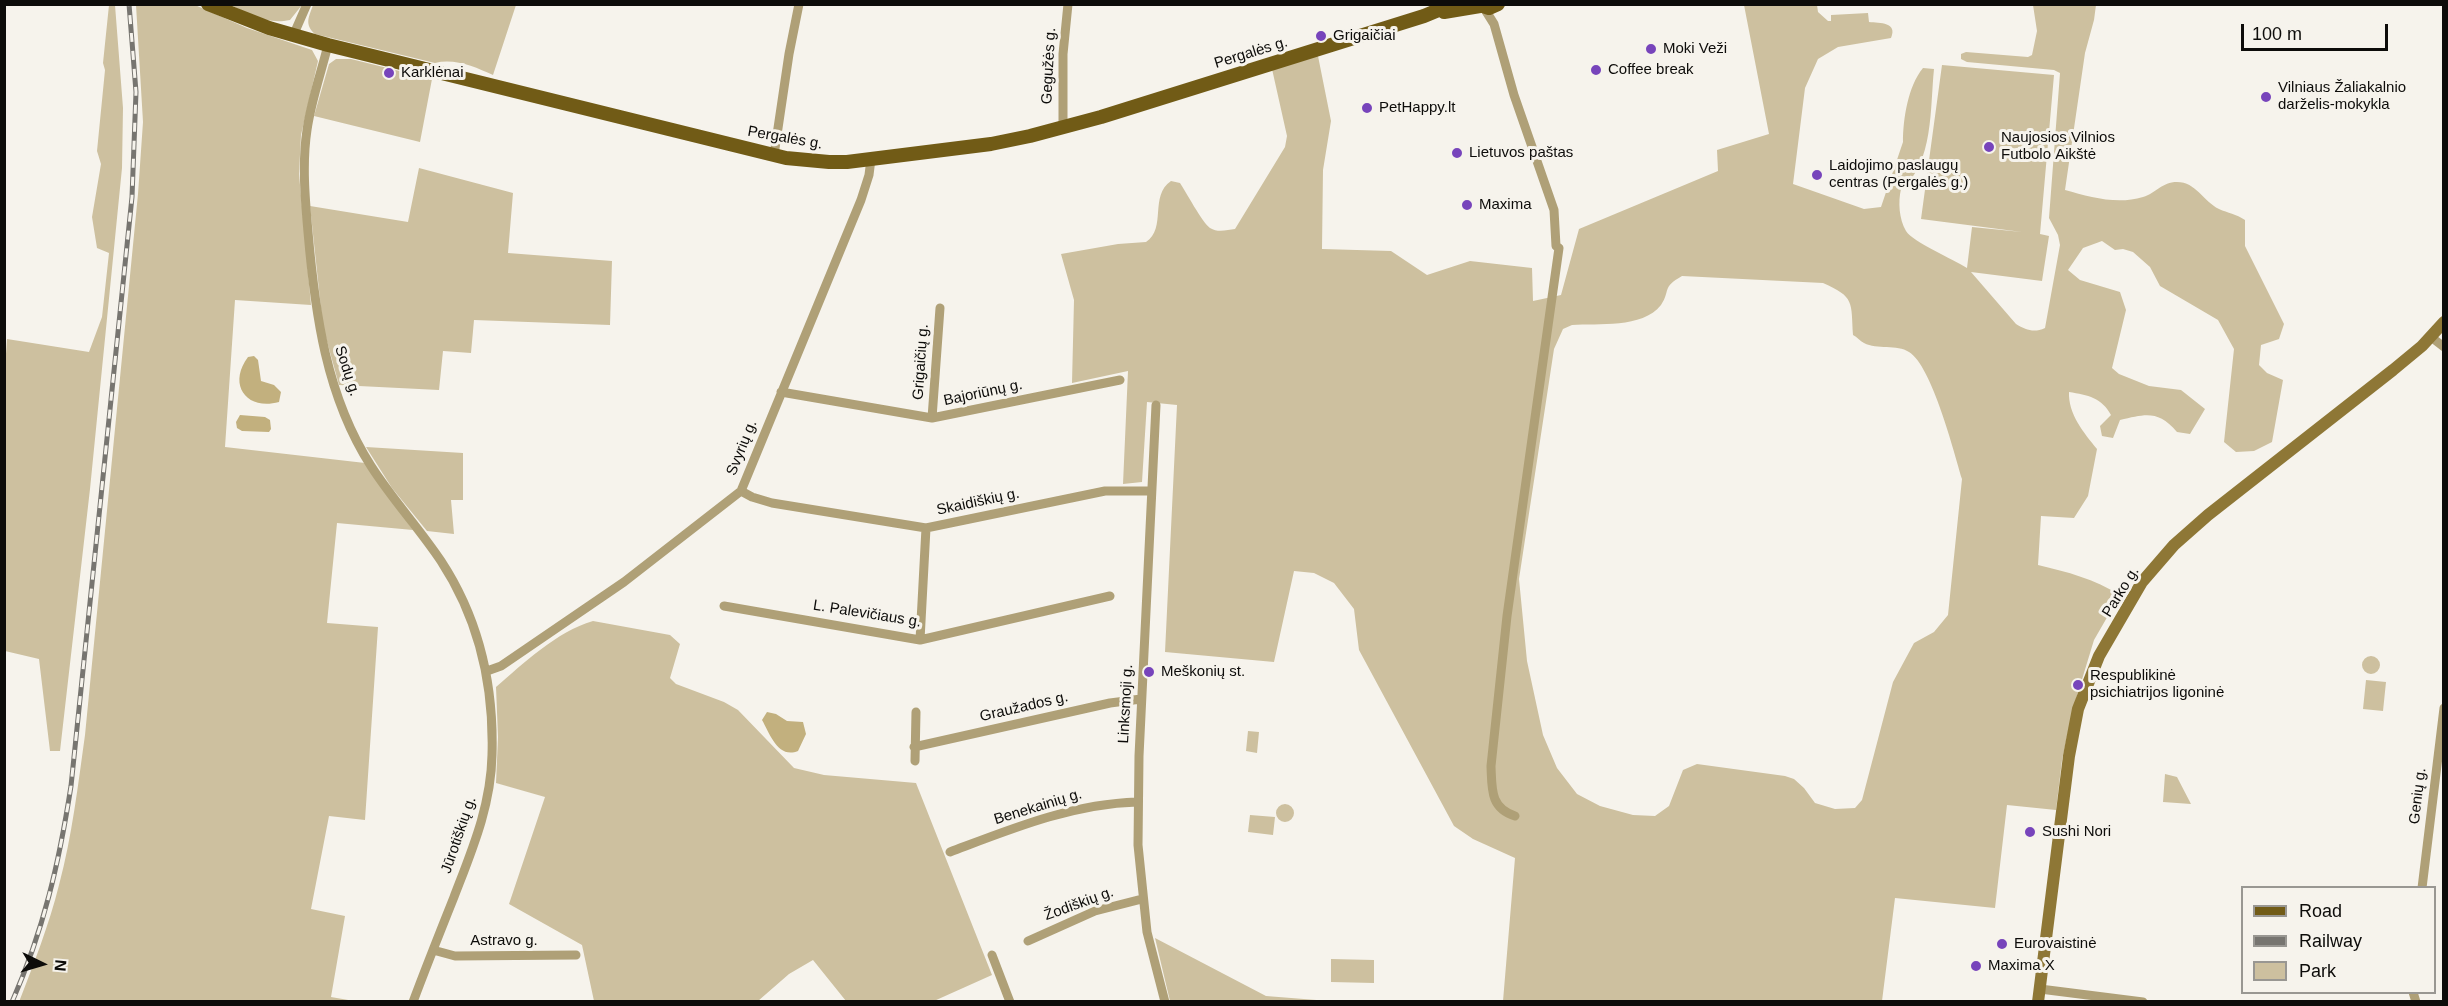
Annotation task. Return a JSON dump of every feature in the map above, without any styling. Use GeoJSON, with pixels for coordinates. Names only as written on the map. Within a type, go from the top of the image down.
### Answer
{"type":"FeatureCollection","features":[{"type":"Feature","properties":{"kind":"main road","name":"Pergalės g."},"geometry":{"type":"LineString","coordinates":[[208,4],[293,36],[328,45],[774,155],[829,162],[991,144],[1064,128],[1428,15],[1453,4]]}},
{"type":"Feature","properties":{"kind":"main road","name":"Pergalės g."},"geometry":{"type":"LineString","coordinates":[[1428,15],[1487,6]]}},
{"type":"Feature","properties":{"kind":"main road","name":"Parko g."},"geometry":{"type":"LineString","coordinates":[[2039,995],[2063,798],[2078,709],[2099,656],[2142,582],[2174,545],[2373,387],[2431,337],[2444,322]]}},
{"type":"Feature","properties":{"kind":"street"},"geometry":{"type":"LineString","coordinates":[[293,36],[307,4]]}},
{"type":"Feature","properties":{"kind":"street"},"geometry":{"type":"LineString","coordinates":[[774,155],[799,4]]}},
{"type":"Feature","properties":{"kind":"street","name":"Gegužės g."},"geometry":{"type":"LineString","coordinates":[[1064,128],[1063,54],[1068,4]]}},
{"type":"Feature","properties":{"kind":"street"},"geometry":{"type":"LineString","coordinates":[[1487,6],[1514,95],[1554,210],[1556,246],[1560,248],[1507,616],[1491,766],[1492,789],[1497,804],[1505,812],[1515,816]]}},
{"type":"Feature","properties":{"kind":"street","name":"Sodų g."},"geometry":{"type":"LineString","coordinates":[[328,45],[307,128],[304,173],[314,291],[323,349],[359,445],[371,466],[442,562],[470,618],[487,671]]}},
{"type":"Feature","properties":{"kind":"street","name":"Svyrių g."},"geometry":{"type":"LineString","coordinates":[[487,671],[501,666],[624,582],[741,491],[861,200],[869,175],[871,159]]}},
{"type":"Feature","properties":{"kind":"street","name":"Grigaičių g."},"geometry":{"type":"LineString","coordinates":[[932,418],[940,308]]}},
{"type":"Feature","properties":{"kind":"street"},"geometry":{"type":"LineString","coordinates":[[2431,337],[2444,347]]}},
{"type":"Feature","properties":{"kind":"street","name":"Bajoriūnų g."},"geometry":{"type":"LineString","coordinates":[[781,392],[932,418],[1120,380]]}},
{"type":"Feature","properties":{"kind":"street","name":"Linksmoji g."},"geometry":{"type":"LineString","coordinates":[[1156,405],[1137,802],[1142,899],[1153,962],[1165,1002]]}},
{"type":"Feature","properties":{"kind":"street","name":"Skaidiškių g."},"geometry":{"type":"LineString","coordinates":[[741,491],[772,503],[926,528],[1104,491],[1151,491]]}},
{"type":"Feature","properties":{"kind":"street"},"geometry":{"type":"LineString","coordinates":[[920,640],[926,528]]}},
{"type":"Feature","properties":{"kind":"street","name":"L. Palevičiaus g."},"geometry":{"type":"LineString","coordinates":[[724,606],[920,640],[1110,596]]}},
{"type":"Feature","properties":{"kind":"street","name":"Jūrotiškių g."},"geometry":{"type":"LineString","coordinates":[[413,1002],[478,836],[487,803],[492,753],[487,671]]}},
{"type":"Feature","properties":{"kind":"street","name":"Graužados g."},"geometry":{"type":"LineString","coordinates":[[914,747],[1110,703],[1141,699]]}},
{"type":"Feature","properties":{"kind":"street","name":"Genių g."},"geometry":{"type":"LineString","coordinates":[[2422,886],[2444,708]]}},
{"type":"Feature","properties":{"kind":"street"},"geometry":{"type":"LineString","coordinates":[[915,761],[916,712]]}},
{"type":"Feature","properties":{"kind":"street","name":"Benekainių g."},"geometry":{"type":"LineString","coordinates":[[950,852],[1025,824],[1081,808],[1137,802]]}},
{"type":"Feature","properties":{"kind":"street","name":"Žodiškių g."},"geometry":{"type":"LineString","coordinates":[[1028,940],[1095,911],[1142,899]]}},
{"type":"Feature","properties":{"kind":"street","name":"Astravo g."},"geometry":{"type":"LineString","coordinates":[[433,950],[455,956],[576,955]]}},
{"type":"Feature","properties":{"kind":"street"},"geometry":{"type":"LineString","coordinates":[[992,955],[1010,1002]]}},
{"type":"Feature","properties":{"kind":"street"},"geometry":{"type":"LineString","coordinates":[[2039,995],[2143,1002]]}},
{"type":"Feature","properties":{"kind":"green space"},"geometry":{"type":"Polygon","coordinates":[[[109,5],[115,5],[123,108],[122,168],[90,489],[60,751],[50,751],[39,659],[5,651],[5,369],[7,339],[89,352],[102,317],[109,253],[97,248],[92,217],[101,164],[97,151],[109,5]]]}},
{"type":"Feature","properties":{"kind":"green space"},"geometry":{"type":"Polygon","coordinates":[[[136,5],[195,5],[247,28],[312,50],[318,61],[301,135],[299,174],[311,305],[235,300],[225,447],[365,463],[413,530],[337,523],[327,623],[378,627],[365,820],[329,816],[311,909],[345,916],[331,997],[354,1001],[19,1002],[46,929],[64,867],[85,735],[138,194],[143,122],[136,5]]]}},
{"type":"Feature","properties":{"kind":"green space"},"geometry":{"type":"Polygon","coordinates":[[[230,5],[302,5],[290,20],[273,21],[259,18],[230,5]]]}},
{"type":"Feature","properties":{"kind":"green space"},"geometry":{"type":"Polygon","coordinates":[[[313,5],[516,5],[493,75],[465,64],[435,63],[315,34],[308,24],[313,5]]]}},
{"type":"Feature","properties":{"kind":"green space"},"geometry":{"type":"Polygon","coordinates":[[[1744,5],[1817,5],[1818,12],[1828,21],[1831,21],[1831,15],[1868,13],[1869,22],[1890,26],[1893,33],[1891,38],[1838,47],[1818,59],[1805,88],[1793,184],[1864,209],[1881,207],[1903,142],[1905,113],[1910,93],[1923,68],[1934,69],[1931,117],[1925,150],[1912,178],[1901,189],[1899,205],[1904,226],[1910,235],[1967,268],[1972,227],[2022,232],[1921,219],[1942,65],[2054,75],[2040,234],[2049,236],[2042,281],[1971,272],[2016,324],[2030,330],[2045,328],[2060,245],[2058,235],[2049,218],[2060,73],[2054,70],[1967,62],[1961,59],[1961,54],[1966,52],[2028,57],[2032,55],[2037,31],[2033,5],[2096,5],[2085,53],[2065,190],[2094,197],[2123,200],[2143,197],[2172,182],[2184,183],[2194,188],[2213,206],[2245,220],[2245,246],[2284,324],[2279,339],[2261,345],[2259,365],[2267,373],[2283,380],[2272,442],[2254,451],[2236,452],[2224,442],[2234,349],[2218,320],[2160,286],[2150,267],[2133,252],[2123,249],[2115,250],[2102,241],[2083,248],[2068,270],[2080,280],[2120,292],[2126,310],[2112,368],[2119,374],[2149,386],[2181,390],[2205,409],[2190,434],[2177,432],[2157,417],[2144,415],[2120,420],[2113,438],[2102,436],[2100,426],[2111,415],[2107,409],[2099,401],[2088,396],[2069,392],[2074,415],[2097,449],[2088,496],[2074,518],[2041,516],[2038,565],[2081,577],[2120,595],[2094,640],[2073,709],[2062,760],[2056,810],[2007,805],[1995,908],[1895,898],[1882,1001],[1503,1001],[1515,858],[1473,839],[1454,826],[1359,650],[1354,609],[1334,583],[1314,573],[1294,571],[1274,662],[1165,652],[1177,405],[1147,402],[1142,482],[1123,484],[1128,371],[1072,383],[1074,300],[1061,254],[1118,244],[1146,242],[1156,229],[1161,195],[1164,187],[1171,181],[1180,183],[1210,228],[1219,231],[1235,229],[1285,147],[1287,136],[1272,69],[1318,56],[1331,121],[1323,170],[1322,249],[1391,251],[1427,275],[1470,261],[1532,268],[1533,301],[1561,295],[1579,229],[1718,171],[1717,150],[1769,134],[1744,5]],[[1682,276],[1669,286],[1664,300],[1653,313],[1643,318],[1619,323],[1572,325],[1563,329],[1554,349],[1519,579],[1527,661],[1543,735],[1557,768],[1577,794],[1600,806],[1633,815],[1655,816],[1669,806],[1683,770],[1697,764],[1785,776],[1794,779],[1804,788],[1815,803],[1835,809],[1855,808],[1862,800],[1893,682],[1914,643],[1934,632],[1948,615],[1962,479],[1934,391],[1918,360],[1909,352],[1899,348],[1869,345],[1853,335],[1849,302],[1841,292],[1823,283],[1682,276]]]}},
{"type":"Feature","properties":{"kind":"green space"},"geometry":{"type":"Polygon","coordinates":[[[336,59],[351,59],[432,79],[420,142],[314,116],[329,64],[336,59]]]}},
{"type":"Feature","properties":{"kind":"green space"},"geometry":{"type":"Polygon","coordinates":[[[419,168],[513,193],[508,253],[612,261],[610,325],[474,320],[471,353],[443,351],[439,390],[339,385],[323,327],[310,206],[408,222],[419,168]]]}},
{"type":"Feature","properties":{"kind":"green space"},"geometry":{"type":"Polygon","coordinates":[[[366,447],[463,453],[463,500],[451,500],[454,534],[427,531],[392,488],[366,447]]]}},
{"type":"Feature","properties":{"kind":"green space"},"geometry":{"type":"Polygon","coordinates":[[[593,621],[670,635],[680,644],[670,678],[676,684],[724,702],[738,710],[794,768],[824,775],[916,783],[992,975],[934,1001],[846,1001],[813,960],[789,974],[758,1001],[594,1001],[582,945],[509,904],[545,797],[496,783],[498,737],[496,687],[553,640],[593,621]]]}},
{"type":"Feature","properties":{"kind":"green space"},"geometry":{"type":"Polygon","coordinates":[[[2371,656],[2377,659],[2380,665],[2377,671],[2371,674],[2365,671],[2362,665],[2365,659],[2371,656]]]}},
{"type":"Feature","properties":{"kind":"green space"},"geometry":{"type":"Polygon","coordinates":[[[2366,680],[2386,682],[2383,711],[2363,709],[2366,680]]]}},
{"type":"Feature","properties":{"kind":"green space"},"geometry":{"type":"Polygon","coordinates":[[[1248,731],[1259,732],[1257,753],[1246,751],[1248,731]]]}},
{"type":"Feature","properties":{"kind":"green space"},"geometry":{"type":"Polygon","coordinates":[[[2165,774],[2177,777],[2191,804],[2163,802],[2165,774]]]}},
{"type":"Feature","properties":{"kind":"green space"},"geometry":{"type":"Polygon","coordinates":[[[1281,804],[1289,804],[1294,809],[1292,820],[1281,822],[1276,817],[1276,809],[1281,804]]]}},
{"type":"Feature","properties":{"kind":"green space"},"geometry":{"type":"Polygon","coordinates":[[[1250,815],[1275,817],[1273,835],[1248,832],[1250,815]]]}},
{"type":"Feature","properties":{"kind":"green space"},"geometry":{"type":"Polygon","coordinates":[[[1155,938],[1266,996],[1329,1001],[1170,1001],[1155,938]]]}},
{"type":"Feature","properties":{"kind":"green space"},"geometry":{"type":"Polygon","coordinates":[[[1331,959],[1374,960],[1374,983],[1331,982],[1331,959]]]}},
{"type":"Feature","properties":{"kind":"shaded area"},"geometry":{"type":"Polygon","coordinates":[[[254,356],[258,360],[261,381],[274,385],[281,392],[279,402],[258,403],[250,399],[240,386],[239,377],[242,367],[248,357],[254,356]]]}},
{"type":"Feature","properties":{"kind":"shaded area"},"geometry":{"type":"Polygon","coordinates":[[[240,415],[265,417],[270,420],[271,429],[269,432],[242,431],[237,428],[236,422],[240,415]]]}},
{"type":"Feature","properties":{"kind":"shaded area"},"geometry":{"type":"Polygon","coordinates":[[[767,712],[776,714],[787,721],[803,722],[806,734],[798,751],[785,752],[776,744],[762,720],[767,712]]]}},
{"type":"Feature","properties":{"kind":"railway"},"geometry":{"type":"LineString","coordinates":[[12,1002],[42,922],[61,842],[71,786],[132,197],[136,92],[129,4]]}},
{"type":"Feature","properties":{"kind":"place","name":"Grigaičiai"},"geometry":{"type":"Point","coordinates":[1321,36]}},
{"type":"Feature","properties":{"kind":"place","name":"Moki Veži"},"geometry":{"type":"Point","coordinates":[1651,49]}},
{"type":"Feature","properties":{"kind":"place","name":"Coffee break"},"geometry":{"type":"Point","coordinates":[1596,70]}},
{"type":"Feature","properties":{"kind":"place","name":"Karklėnai"},"geometry":{"type":"Point","coordinates":[389,73]}},
{"type":"Feature","properties":{"kind":"place","name":"Vilniaus Žaliakalnio darželis-mokykla"},"geometry":{"type":"Point","coordinates":[2266,97]}},
{"type":"Feature","properties":{"kind":"place","name":"PetHappy.lt"},"geometry":{"type":"Point","coordinates":[1367,108]}},
{"type":"Feature","properties":{"kind":"place","name":"Naujosios Vilnios Futbolo Aikštė"},"geometry":{"type":"Point","coordinates":[1989,147]}},
{"type":"Feature","properties":{"kind":"place","name":"Lietuvos paštas"},"geometry":{"type":"Point","coordinates":[1457,153]}},
{"type":"Feature","properties":{"kind":"place","name":"Laidojimo paslaugų centras (Pergalės g.)"},"geometry":{"type":"Point","coordinates":[1817,175]}},
{"type":"Feature","properties":{"kind":"place","name":"Maxima"},"geometry":{"type":"Point","coordinates":[1467,205]}},
{"type":"Feature","properties":{"kind":"place","name":"Meškonių st."},"geometry":{"type":"Point","coordinates":[1149,672]}},
{"type":"Feature","properties":{"kind":"place","name":"Respublikinė psichiatrijos ligoninė"},"geometry":{"type":"Point","coordinates":[2078,685]}},
{"type":"Feature","properties":{"kind":"place","name":"Sushi Nori"},"geometry":{"type":"Point","coordinates":[2030,832]}},
{"type":"Feature","properties":{"kind":"place","name":"Eurovaistinė"},"geometry":{"type":"Point","coordinates":[2002,944]}},
{"type":"Feature","properties":{"kind":"place","name":"Maxima X"},"geometry":{"type":"Point","coordinates":[1976,966]}}]}
